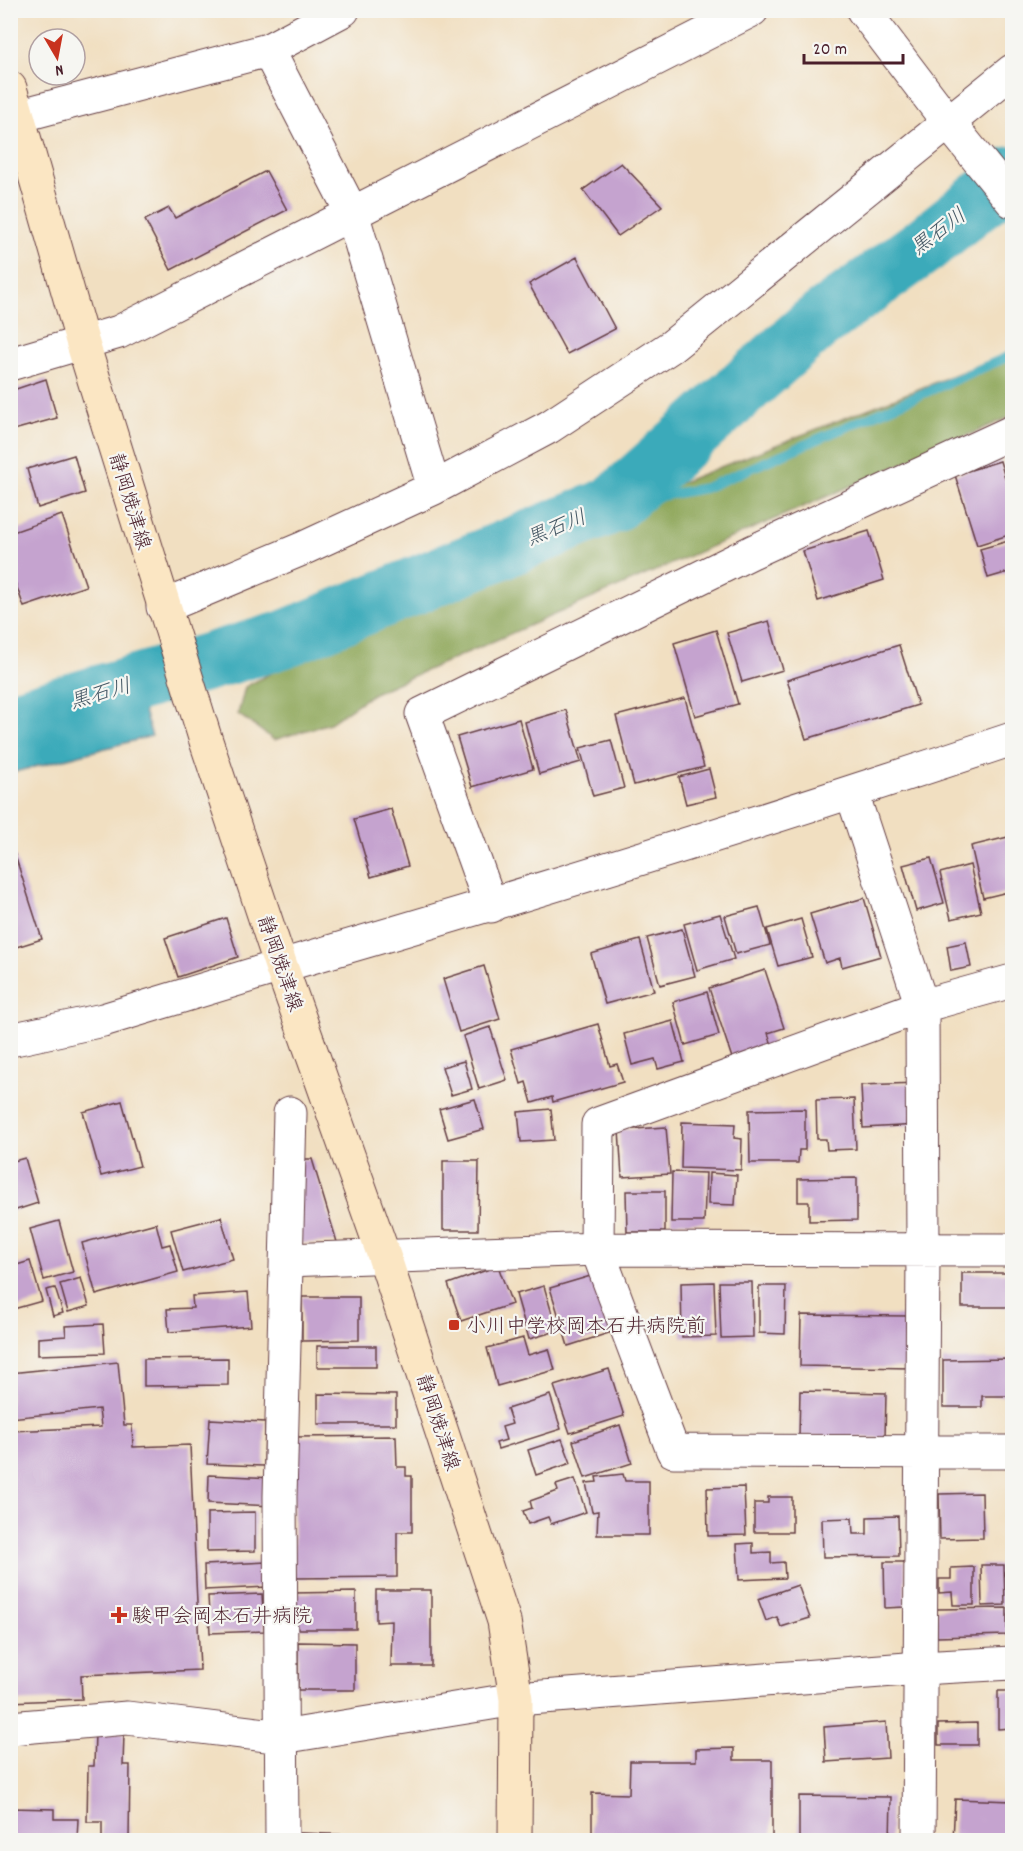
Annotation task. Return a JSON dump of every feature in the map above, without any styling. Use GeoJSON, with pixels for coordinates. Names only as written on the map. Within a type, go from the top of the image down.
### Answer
{"type":"FeatureCollection","features":[{"type":"Feature","properties":{"kind":"main road","name":"静岡焼津線"},"geometry":{"type":"LineString","coordinates":[[14,102],[83,344],[163,608],[281,966],[384,1256],[504,1621],[516,1699],[515,1840]]}},
{"type":"Feature","properties":{"kind":"street"},"geometry":{"type":"LineString","coordinates":[[14,102],[268,50],[343,10]]}},
{"type":"Feature","properties":{"kind":"street"},"geometry":{"type":"LineString","coordinates":[[10,364],[119,332],[752,10]]}},
{"type":"Feature","properties":{"kind":"street"},"geometry":{"type":"LineString","coordinates":[[863,10],[948,122],[1012,201]]}},
{"type":"Feature","properties":{"kind":"street"},"geometry":{"type":"LineString","coordinates":[[268,50],[352,213],[435,488]]}},
{"type":"Feature","properties":{"kind":"street"},"geometry":{"type":"LineString","coordinates":[[163,608],[304,548],[435,488],[549,427],[672,346],[1012,71]]}},
{"type":"Feature","properties":{"kind":"street"},"geometry":{"type":"LineString","coordinates":[[491,906],[422,714],[752,552],[1012,432]]}},
{"type":"Feature","properties":{"kind":"street"},"geometry":{"type":"LineString","coordinates":[[10,1040],[103,1020],[491,906],[852,793],[1012,739]]}},
{"type":"Feature","properties":{"kind":"street"},"geometry":{"type":"LineString","coordinates":[[852,793],[922,1006],[923,1251],[919,1840]]}},
{"type":"Feature","properties":{"kind":"street"},"geometry":{"type":"LineString","coordinates":[[1012,981],[922,1006],[598,1124],[597,1249],[673,1451],[1012,1452]]}},
{"type":"Feature","properties":{"kind":"street"},"geometry":{"type":"LineString","coordinates":[[282,1840],[280,1497],[290,1113]]}},
{"type":"Feature","properties":{"kind":"street"},"geometry":{"type":"LineString","coordinates":[[286,1260],[597,1249],[1012,1250]]}},
{"type":"Feature","properties":{"kind":"street"},"geometry":{"type":"LineString","coordinates":[[10,1728],[128,1718],[282,1737],[516,1699],[1012,1663]]}},
{"type":"Feature","properties":{"kind":"green space"},"geometry":{"type":"Polygon","coordinates":[[[1012,352],[1012,416],[374,693],[330,723],[274,740],[238,714],[245,687],[462,569],[1012,352]]]}},
{"type":"Feature","properties":{"kind":"water"},"geometry":{"type":"Polygon","coordinates":[[[133,677],[152,736],[11,773],[11,705],[133,677]]]}},
{"type":"Feature","properties":{"kind":"building"},"geometry":{"type":"Polygon","coordinates":[[[621,163],[662,206],[618,236],[583,190],[621,163]]]}},
{"type":"Feature","properties":{"kind":"building"},"geometry":{"type":"Polygon","coordinates":[[[266,171],[287,210],[171,270],[145,220],[169,208],[175,218],[266,171]]]}},
{"type":"Feature","properties":{"kind":"building"},"geometry":{"type":"Polygon","coordinates":[[[577,257],[615,329],[567,354],[529,284],[577,257]]]}},
{"type":"Feature","properties":{"kind":"building"},"geometry":{"type":"Polygon","coordinates":[[[46,379],[57,418],[10,431],[10,391],[46,379]]]}},
{"type":"Feature","properties":{"kind":"building"},"geometry":{"type":"Polygon","coordinates":[[[74,455],[85,493],[38,508],[27,469],[74,455]]]}},
{"type":"Feature","properties":{"kind":"building"},"geometry":{"type":"Polygon","coordinates":[[[1000,461],[1012,501],[1012,534],[977,545],[955,475],[1000,461]]]}},
{"type":"Feature","properties":{"kind":"building"},"geometry":{"type":"Polygon","coordinates":[[[62,515],[86,586],[24,607],[10,568],[10,533],[62,515]]]}},
{"type":"Feature","properties":{"kind":"building"},"geometry":{"type":"Polygon","coordinates":[[[869,531],[884,580],[818,601],[803,551],[869,531]]]}},
{"type":"Feature","properties":{"kind":"building"},"geometry":{"type":"Polygon","coordinates":[[[1012,540],[1012,571],[988,578],[980,549],[1012,540]]]}},
{"type":"Feature","properties":{"kind":"building"},"geometry":{"type":"Polygon","coordinates":[[[769,621],[783,670],[742,682],[727,633],[769,621]]]}},
{"type":"Feature","properties":{"kind":"building"},"geometry":{"type":"Polygon","coordinates":[[[716,630],[738,704],[695,716],[674,643],[716,630]]]}},
{"type":"Feature","properties":{"kind":"building"},"geometry":{"type":"Polygon","coordinates":[[[899,645],[918,705],[806,739],[787,680],[899,645]]]}},
{"type":"Feature","properties":{"kind":"building"},"geometry":{"type":"Polygon","coordinates":[[[685,698],[704,767],[634,785],[616,716],[685,698]]]}},
{"type":"Feature","properties":{"kind":"building"},"geometry":{"type":"Polygon","coordinates":[[[566,710],[581,762],[539,774],[525,722],[566,710]]]}},
{"type":"Feature","properties":{"kind":"building"},"geometry":{"type":"Polygon","coordinates":[[[519,719],[533,769],[472,787],[457,737],[519,719]]]}},
{"type":"Feature","properties":{"kind":"building"},"geometry":{"type":"Polygon","coordinates":[[[611,740],[624,788],[593,796],[580,748],[611,740]]]}},
{"type":"Feature","properties":{"kind":"building"},"geometry":{"type":"Polygon","coordinates":[[[709,769],[716,797],[686,804],[679,777],[709,769]]]}},
{"type":"Feature","properties":{"kind":"building"},"geometry":{"type":"Polygon","coordinates":[[[391,809],[408,866],[371,877],[354,819],[391,809]]]}},
{"type":"Feature","properties":{"kind":"building"},"geometry":{"type":"Polygon","coordinates":[[[1012,836],[1012,891],[983,898],[971,846],[1012,836]]]}},
{"type":"Feature","properties":{"kind":"building"},"geometry":{"type":"Polygon","coordinates":[[[10,840],[42,939],[10,949],[10,840]]]}},
{"type":"Feature","properties":{"kind":"building"},"geometry":{"type":"Polygon","coordinates":[[[931,858],[944,903],[916,911],[903,865],[931,858]]]}},
{"type":"Feature","properties":{"kind":"building"},"geometry":{"type":"Polygon","coordinates":[[[970,865],[981,912],[951,919],[940,873],[970,865]]]}},
{"type":"Feature","properties":{"kind":"building"},"geometry":{"type":"Polygon","coordinates":[[[864,898],[881,956],[842,967],[840,958],[825,963],[810,914],[864,898]]]}},
{"type":"Feature","properties":{"kind":"building"},"geometry":{"type":"Polygon","coordinates":[[[759,907],[770,945],[736,954],[725,916],[759,907]]]}},
{"type":"Feature","properties":{"kind":"building"},"geometry":{"type":"Polygon","coordinates":[[[720,914],[734,959],[697,970],[684,924],[720,914]]]}},
{"type":"Feature","properties":{"kind":"building"},"geometry":{"type":"Polygon","coordinates":[[[226,918],[238,957],[178,977],[165,938],[226,918]]]}},
{"type":"Feature","properties":{"kind":"building"},"geometry":{"type":"Polygon","coordinates":[[[801,919],[812,957],[778,966],[767,929],[801,919]]]}},
{"type":"Feature","properties":{"kind":"building"},"geometry":{"type":"Polygon","coordinates":[[[682,929],[695,976],[660,985],[647,938],[682,929]]]}},
{"type":"Feature","properties":{"kind":"building"},"geometry":{"type":"Polygon","coordinates":[[[640,940],[654,991],[605,1004],[591,954],[640,940]]]}},
{"type":"Feature","properties":{"kind":"building"},"geometry":{"type":"Polygon","coordinates":[[[966,942],[971,967],[951,971],[947,946],[966,942]]]}},
{"type":"Feature","properties":{"kind":"building"},"geometry":{"type":"Polygon","coordinates":[[[484,966],[500,1019],[459,1032],[443,979],[484,966]]]}},
{"type":"Feature","properties":{"kind":"building"},"geometry":{"type":"Polygon","coordinates":[[[765,970],[784,1028],[768,1033],[772,1045],[732,1058],[709,988],[765,970]]]}},
{"type":"Feature","properties":{"kind":"building"},"geometry":{"type":"Polygon","coordinates":[[[707,992],[719,1035],[685,1045],[673,1002],[707,992]]]}},
{"type":"Feature","properties":{"kind":"building"},"geometry":{"type":"Polygon","coordinates":[[[673,1021],[684,1062],[658,1069],[655,1059],[632,1065],[624,1034],[673,1021]]]}},
{"type":"Feature","properties":{"kind":"building"},"geometry":{"type":"Polygon","coordinates":[[[598,1024],[610,1066],[617,1064],[623,1082],[553,1102],[552,1097],[532,1103],[526,1082],[521,1084],[511,1049],[598,1024]]]}},
{"type":"Feature","properties":{"kind":"building"},"geometry":{"type":"Polygon","coordinates":[[[490,1027],[507,1080],[479,1089],[463,1036],[490,1027]]]}},
{"type":"Feature","properties":{"kind":"building"},"geometry":{"type":"Polygon","coordinates":[[[464,1061],[472,1089],[451,1095],[442,1067],[464,1061]]]}},
{"type":"Feature","properties":{"kind":"building"},"geometry":{"type":"Polygon","coordinates":[[[917,1083],[919,1125],[863,1128],[861,1085],[917,1083]]]}},
{"type":"Feature","properties":{"kind":"building"},"geometry":{"type":"Polygon","coordinates":[[[475,1099],[484,1129],[448,1139],[439,1109],[475,1099]]]}},
{"type":"Feature","properties":{"kind":"building"},"geometry":{"type":"Polygon","coordinates":[[[854,1099],[856,1149],[827,1150],[826,1139],[817,1139],[816,1100],[854,1099]]]}},
{"type":"Feature","properties":{"kind":"building"},"geometry":{"type":"Polygon","coordinates":[[[122,1101],[140,1166],[101,1176],[83,1112],[122,1101]]]}},
{"type":"Feature","properties":{"kind":"building"},"geometry":{"type":"Polygon","coordinates":[[[551,1109],[554,1140],[521,1142],[518,1112],[551,1109]]]}},
{"type":"Feature","properties":{"kind":"building"},"geometry":{"type":"Polygon","coordinates":[[[805,1109],[805,1150],[799,1150],[798,1163],[750,1163],[749,1110],[805,1109]]]}},
{"type":"Feature","properties":{"kind":"building"},"geometry":{"type":"Polygon","coordinates":[[[682,1122],[735,1124],[734,1138],[742,1139],[741,1170],[681,1168],[682,1122]]]}},
{"type":"Feature","properties":{"kind":"building"},"geometry":{"type":"Polygon","coordinates":[[[666,1127],[670,1174],[622,1177],[619,1130],[666,1127]]]}},
{"type":"Feature","properties":{"kind":"building"},"geometry":{"type":"Polygon","coordinates":[[[25,1158],[38,1203],[10,1212],[10,1162],[25,1158]]]}},
{"type":"Feature","properties":{"kind":"building"},"geometry":{"type":"Polygon","coordinates":[[[297,1159],[312,1159],[337,1242],[300,1243],[297,1159]]]}},
{"type":"Feature","properties":{"kind":"building"},"geometry":{"type":"Polygon","coordinates":[[[443,1161],[479,1161],[478,1230],[443,1230],[443,1161]]]}},
{"type":"Feature","properties":{"kind":"building"},"geometry":{"type":"Polygon","coordinates":[[[672,1172],[706,1173],[704,1222],[671,1222],[672,1172]]]}},
{"type":"Feature","properties":{"kind":"building"},"geometry":{"type":"Polygon","coordinates":[[[709,1173],[737,1175],[735,1205],[708,1204],[709,1173]]]}},
{"type":"Feature","properties":{"kind":"building"},"geometry":{"type":"Polygon","coordinates":[[[857,1178],[857,1220],[809,1221],[809,1202],[798,1202],[798,1179],[857,1178]]]}},
{"type":"Feature","properties":{"kind":"building"},"geometry":{"type":"Polygon","coordinates":[[[626,1191],[665,1191],[665,1232],[627,1232],[626,1191]]]}},
{"type":"Feature","properties":{"kind":"building"},"geometry":{"type":"Polygon","coordinates":[[[221,1217],[233,1259],[183,1272],[171,1230],[221,1217]]]}},
{"type":"Feature","properties":{"kind":"building"},"geometry":{"type":"Polygon","coordinates":[[[59,1221],[73,1272],[44,1280],[30,1229],[59,1221]]]}},
{"type":"Feature","properties":{"kind":"building"},"geometry":{"type":"Polygon","coordinates":[[[156,1223],[162,1246],[170,1244],[178,1272],[96,1295],[82,1243],[156,1223]]]}},
{"type":"Feature","properties":{"kind":"building"},"geometry":{"type":"Polygon","coordinates":[[[30,1261],[42,1301],[10,1310],[10,1267],[30,1261]]]}},
{"type":"Feature","properties":{"kind":"building"},"geometry":{"type":"Polygon","coordinates":[[[498,1266],[512,1304],[461,1321],[448,1284],[498,1266]]]}},
{"type":"Feature","properties":{"kind":"building"},"geometry":{"type":"Polygon","coordinates":[[[962,1273],[1012,1273],[1012,1307],[962,1307],[962,1273]]]}},
{"type":"Feature","properties":{"kind":"building"},"geometry":{"type":"Polygon","coordinates":[[[594,1275],[612,1332],[568,1346],[550,1288],[594,1275]]]}},
{"type":"Feature","properties":{"kind":"building"},"geometry":{"type":"Polygon","coordinates":[[[81,1278],[89,1306],[68,1312],[60,1284],[81,1278]]]}},
{"type":"Feature","properties":{"kind":"building"},"geometry":{"type":"Polygon","coordinates":[[[714,1282],[716,1336],[682,1337],[681,1283],[714,1282]]]}},
{"type":"Feature","properties":{"kind":"building"},"geometry":{"type":"Polygon","coordinates":[[[719,1282],[752,1282],[753,1337],[721,1338],[719,1282]]]}},
{"type":"Feature","properties":{"kind":"building"},"geometry":{"type":"Polygon","coordinates":[[[544,1286],[557,1331],[529,1339],[516,1294],[544,1286]]]}},
{"type":"Feature","properties":{"kind":"building"},"geometry":{"type":"Polygon","coordinates":[[[759,1286],[786,1286],[785,1334],[759,1333],[759,1286]]]}},
{"type":"Feature","properties":{"kind":"building"},"geometry":{"type":"Polygon","coordinates":[[[55,1288],[63,1313],[53,1316],[46,1290],[55,1288]]]}},
{"type":"Feature","properties":{"kind":"building"},"geometry":{"type":"Polygon","coordinates":[[[248,1292],[251,1326],[169,1332],[167,1309],[193,1308],[192,1296],[248,1292]]]}},
{"type":"Feature","properties":{"kind":"building"},"geometry":{"type":"Polygon","coordinates":[[[302,1297],[359,1297],[359,1340],[302,1341],[302,1297]]]}},
{"type":"Feature","properties":{"kind":"building"},"geometry":{"type":"Polygon","coordinates":[[[801,1315],[911,1316],[910,1368],[800,1366],[801,1315]]]}},
{"type":"Feature","properties":{"kind":"building"},"geometry":{"type":"Polygon","coordinates":[[[103,1324],[105,1353],[38,1355],[38,1338],[66,1336],[65,1326],[103,1324]]]}},
{"type":"Feature","properties":{"kind":"building"},"geometry":{"type":"Polygon","coordinates":[[[523,1338],[528,1355],[549,1349],[555,1370],[497,1386],[487,1348],[523,1338]]]}},
{"type":"Feature","properties":{"kind":"building"},"geometry":{"type":"Polygon","coordinates":[[[317,1346],[376,1346],[376,1367],[317,1367],[317,1346]]]}},
{"type":"Feature","properties":{"kind":"building"},"geometry":{"type":"Polygon","coordinates":[[[228,1358],[228,1385],[144,1386],[144,1359],[228,1358]]]}},
{"type":"Feature","properties":{"kind":"building"},"geometry":{"type":"Polygon","coordinates":[[[1012,1359],[1012,1396],[982,1396],[982,1407],[943,1407],[943,1360],[1012,1359]]]}},
{"type":"Feature","properties":{"kind":"building"},"geometry":{"type":"Polygon","coordinates":[[[118,1362],[124,1425],[132,1425],[133,1447],[190,1445],[200,1670],[81,1675],[82,1699],[10,1702],[10,1431],[101,1427],[99,1409],[10,1418],[10,1373],[118,1362]]]}},
{"type":"Feature","properties":{"kind":"building"},"geometry":{"type":"Polygon","coordinates":[[[609,1369],[624,1416],[570,1433],[554,1386],[609,1369]]]}},
{"type":"Feature","properties":{"kind":"building"},"geometry":{"type":"Polygon","coordinates":[[[800,1391],[886,1393],[885,1438],[799,1436],[800,1391]]]}},
{"type":"Feature","properties":{"kind":"building"},"geometry":{"type":"Polygon","coordinates":[[[318,1394],[396,1395],[396,1424],[318,1424],[318,1394]]]}},
{"type":"Feature","properties":{"kind":"building"},"geometry":{"type":"Polygon","coordinates":[[[550,1395],[561,1429],[498,1449],[496,1443],[506,1440],[502,1427],[512,1424],[507,1409],[550,1395]]]}},
{"type":"Feature","properties":{"kind":"building"},"geometry":{"type":"Polygon","coordinates":[[[210,1419],[265,1422],[264,1466],[207,1464],[210,1419]]]}},
{"type":"Feature","properties":{"kind":"building"},"geometry":{"type":"Polygon","coordinates":[[[620,1425],[632,1463],[585,1478],[573,1441],[620,1425]]]}},
{"type":"Feature","properties":{"kind":"building"},"geometry":{"type":"Polygon","coordinates":[[[396,1436],[397,1467],[406,1467],[406,1476],[412,1476],[412,1532],[397,1532],[397,1577],[294,1578],[293,1437],[396,1436]]]}},
{"type":"Feature","properties":{"kind":"building"},"geometry":{"type":"Polygon","coordinates":[[[562,1439],[571,1463],[536,1475],[528,1450],[562,1439]]]}},
{"type":"Feature","properties":{"kind":"building"},"geometry":{"type":"Polygon","coordinates":[[[623,1474],[625,1481],[649,1481],[649,1535],[597,1535],[598,1511],[592,1512],[586,1483],[597,1482],[596,1477],[623,1474]]]}},
{"type":"Feature","properties":{"kind":"building"},"geometry":{"type":"Polygon","coordinates":[[[209,1475],[273,1478],[272,1506],[208,1503],[209,1475]]]}},
{"type":"Feature","properties":{"kind":"building"},"geometry":{"type":"Polygon","coordinates":[[[575,1479],[586,1512],[551,1524],[548,1517],[528,1524],[523,1511],[532,1508],[530,1501],[558,1491],[556,1485],[575,1479]]]}},
{"type":"Feature","properties":{"kind":"building"},"geometry":{"type":"Polygon","coordinates":[[[744,1487],[746,1535],[708,1536],[707,1488],[744,1487]]]}},
{"type":"Feature","properties":{"kind":"building"},"geometry":{"type":"Polygon","coordinates":[[[982,1493],[983,1538],[940,1539],[939,1494],[982,1493]]]}},
{"type":"Feature","properties":{"kind":"building"},"geometry":{"type":"Polygon","coordinates":[[[768,1497],[792,1497],[792,1532],[754,1532],[754,1503],[768,1503],[768,1497]]]}},
{"type":"Feature","properties":{"kind":"building"},"geometry":{"type":"Polygon","coordinates":[[[255,1512],[255,1551],[207,1552],[207,1513],[255,1512]]]}},
{"type":"Feature","properties":{"kind":"building"},"geometry":{"type":"Polygon","coordinates":[[[898,1516],[899,1556],[823,1557],[822,1519],[852,1518],[853,1534],[867,1534],[867,1517],[898,1516]]]}},
{"type":"Feature","properties":{"kind":"building"},"geometry":{"type":"Polygon","coordinates":[[[753,1543],[753,1553],[771,1552],[771,1563],[784,1562],[785,1578],[739,1580],[737,1544],[753,1543]]]}},
{"type":"Feature","properties":{"kind":"building"},"geometry":{"type":"Polygon","coordinates":[[[267,1562],[268,1587],[205,1590],[204,1565],[267,1562]]]}},
{"type":"Feature","properties":{"kind":"building"},"geometry":{"type":"Polygon","coordinates":[[[884,1562],[905,1562],[905,1607],[885,1608],[884,1562]]]}},
{"type":"Feature","properties":{"kind":"building"},"geometry":{"type":"Polygon","coordinates":[[[981,1565],[1004,1565],[1005,1605],[982,1606],[981,1565]]]}},
{"type":"Feature","properties":{"kind":"building"},"geometry":{"type":"Polygon","coordinates":[[[974,1567],[974,1605],[953,1605],[952,1592],[939,1593],[939,1579],[951,1579],[951,1568],[974,1567]]]}},
{"type":"Feature","properties":{"kind":"building"},"geometry":{"type":"Polygon","coordinates":[[[798,1585],[810,1618],[781,1627],[777,1617],[766,1621],[758,1599],[798,1585]]]}},
{"type":"Feature","properties":{"kind":"building"},"geometry":{"type":"Polygon","coordinates":[[[376,1590],[431,1590],[431,1666],[391,1666],[392,1621],[376,1622],[376,1590]]]}},
{"type":"Feature","properties":{"kind":"building"},"geometry":{"type":"Polygon","coordinates":[[[356,1592],[356,1629],[292,1629],[292,1593],[356,1592]]]}},
{"type":"Feature","properties":{"kind":"building"},"geometry":{"type":"Polygon","coordinates":[[[262,1594],[264,1631],[210,1633],[208,1596],[262,1594]]]}},
{"type":"Feature","properties":{"kind":"building"},"geometry":{"type":"Polygon","coordinates":[[[1007,1608],[1007,1635],[937,1637],[937,1609],[1007,1608]]]}},
{"type":"Feature","properties":{"kind":"building"},"geometry":{"type":"Polygon","coordinates":[[[298,1642],[355,1643],[355,1690],[298,1690],[298,1642]]]}},
{"type":"Feature","properties":{"kind":"building"},"geometry":{"type":"Polygon","coordinates":[[[998,1691],[1012,1691],[1012,1728],[998,1729],[998,1691]]]}},
{"type":"Feature","properties":{"kind":"building"},"geometry":{"type":"Polygon","coordinates":[[[886,1722],[888,1758],[826,1762],[824,1727],[886,1722]]]}},
{"type":"Feature","properties":{"kind":"building"},"geometry":{"type":"Polygon","coordinates":[[[977,1723],[977,1745],[938,1745],[938,1724],[977,1723]]]}},
{"type":"Feature","properties":{"kind":"building"},"geometry":{"type":"Polygon","coordinates":[[[95,1733],[124,1733],[123,1765],[130,1765],[129,1840],[102,1840],[102,1822],[87,1822],[88,1766],[94,1766],[95,1733]]]}},
{"type":"Feature","properties":{"kind":"building"},"geometry":{"type":"Polygon","coordinates":[[[734,1748],[734,1760],[772,1760],[772,1840],[592,1840],[592,1793],[629,1794],[630,1761],[696,1761],[696,1749],[734,1748]]]}},
{"type":"Feature","properties":{"kind":"building"},"geometry":{"type":"Polygon","coordinates":[[[799,1796],[891,1797],[890,1840],[799,1840],[799,1796]]]}},
{"type":"Feature","properties":{"kind":"building"},"geometry":{"type":"Polygon","coordinates":[[[955,1799],[1012,1801],[1012,1840],[953,1840],[955,1799]]]}},
{"type":"Feature","properties":{"kind":"building"},"geometry":{"type":"Polygon","coordinates":[[[10,1808],[54,1809],[54,1819],[78,1819],[77,1840],[10,1840],[10,1808]]]}},
{"type":"Feature","properties":{"kind":"building"},"geometry":{"type":"Polygon","coordinates":[[[300,1833],[409,1837],[409,1840],[300,1840],[300,1833]]]}},
{"type":"Feature","properties":{"kind":"waterway","name":"黒石川"},"geometry":{"type":"LineString","coordinates":[[10,720],[282,640],[612,505],[814,325],[922,247],[1012,175]]}},
{"type":"Feature","properties":{"kind":"waterway"},"geometry":{"type":"LineString","coordinates":[[612,505],[705,488],[1012,355]]}},
{"type":"Feature","properties":{"kind":"place","name":"小川中学校岡本石井病院前"},"geometry":{"type":"Point","coordinates":[454,1325]}},
{"type":"Feature","properties":{"kind":"place","name":"駿甲会岡本石井病院"},"geometry":{"type":"Point","coordinates":[119,1615]}}]}
